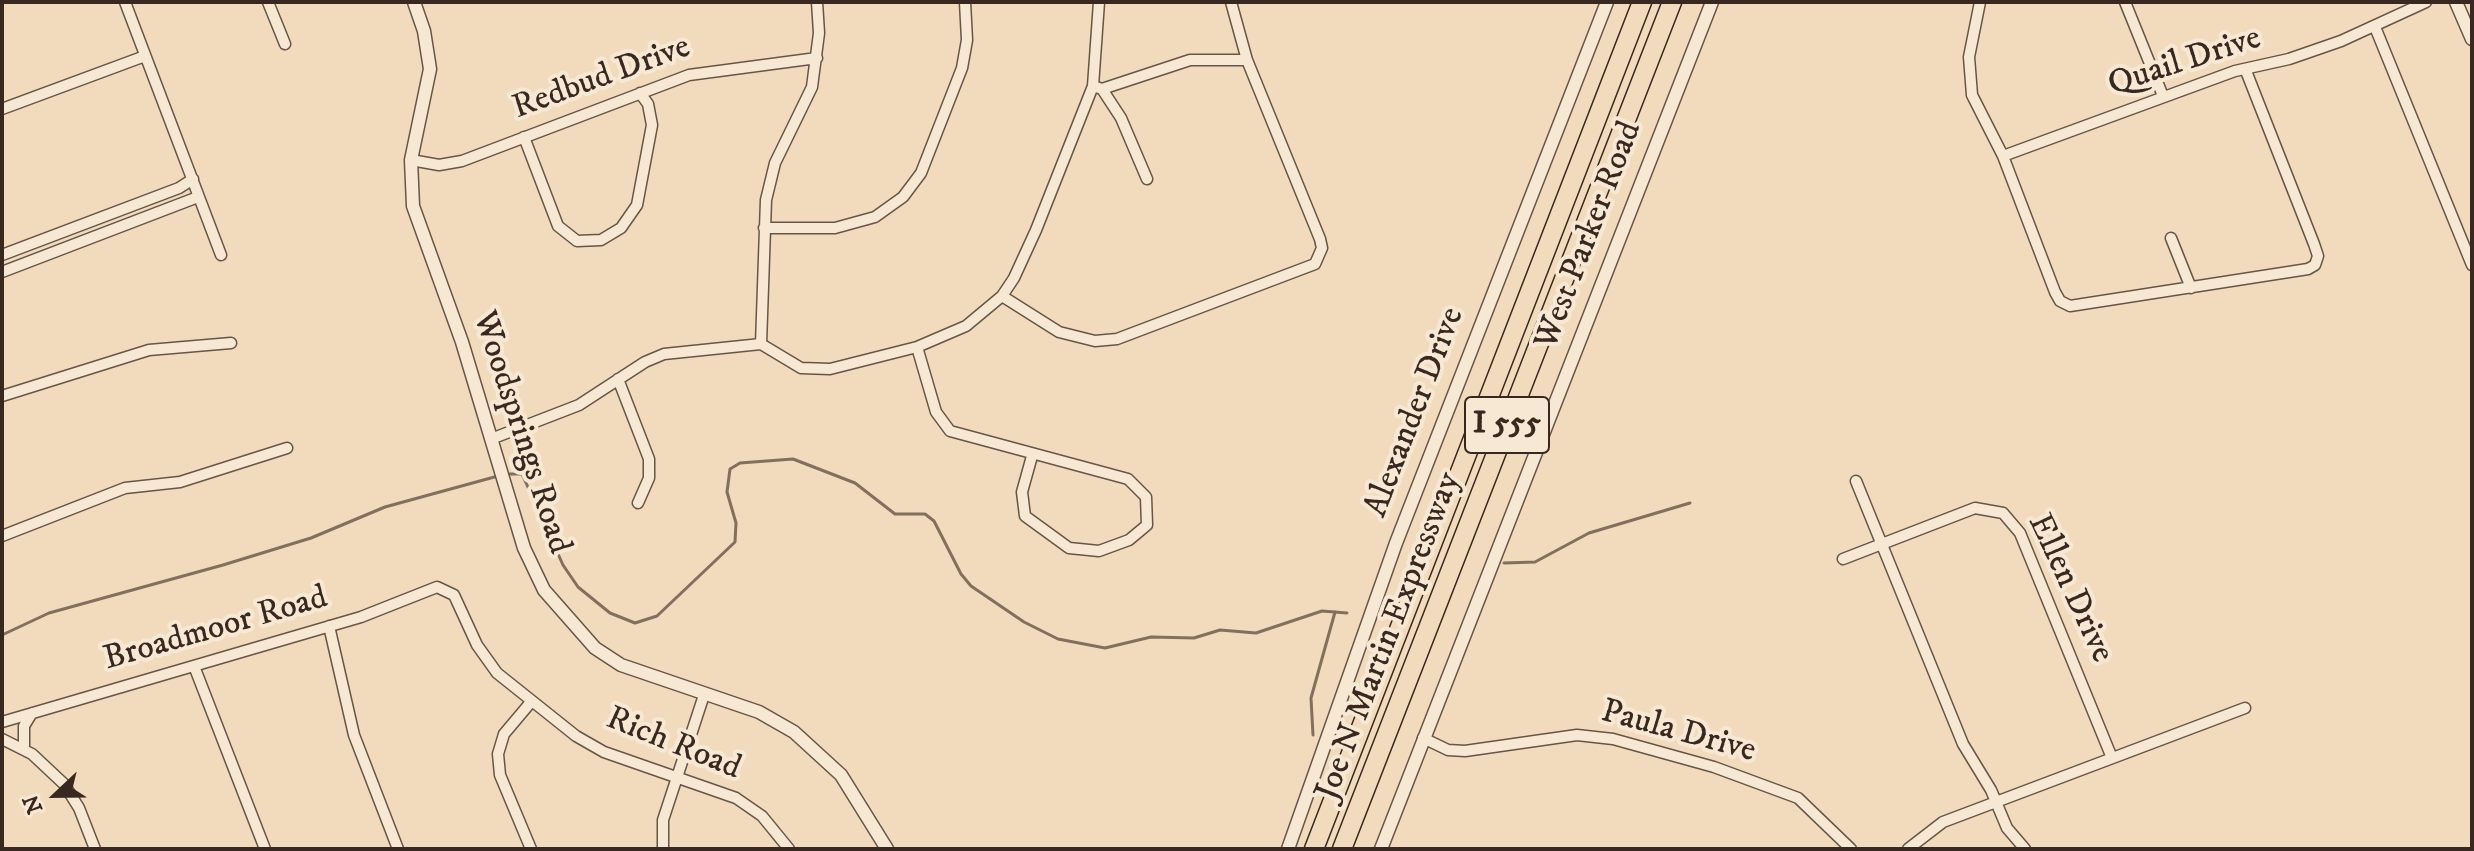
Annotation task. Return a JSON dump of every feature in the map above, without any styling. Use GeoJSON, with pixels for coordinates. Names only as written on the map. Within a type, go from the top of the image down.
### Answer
{"type":"FeatureCollection","features":[{"type":"Feature","properties":{"kind":"highway","name":"Joe N Martin Expressway"},"geometry":{"type":"LineString","coordinates":[[1314,849],[1642,2]]}},
{"type":"Feature","properties":{"kind":"highway","name":"Joe N Martin Expressway"},"geometry":{"type":"LineString","coordinates":[[1342,849],[1672,2]]}},
{"type":"Feature","properties":{"kind":"street"},"geometry":{"type":"LineString","coordinates":[[125,2],[221,255]]}},
{"type":"Feature","properties":{"kind":"street"},"geometry":{"type":"LineString","coordinates":[[268,2],[285,44]]}},
{"type":"Feature","properties":{"kind":"street","name":"Woodsprings Road"},"geometry":{"type":"LineString","coordinates":[[414,2],[424,31],[430,69],[411,160],[413,206],[462,342],[524,548],[544,590],[595,648],[638,673],[759,712],[794,732],[824,756],[859,801],[887,849]]}},
{"type":"Feature","properties":{"kind":"street"},"geometry":{"type":"LineString","coordinates":[[761,344],[764,228],[771,173],[807,100],[817,58],[817,2]]}},
{"type":"Feature","properties":{"kind":"street"},"geometry":{"type":"LineString","coordinates":[[764,228],[835,228],[875,217],[903,197],[921,173],[962,68],[967,40],[965,2]]}},
{"type":"Feature","properties":{"kind":"street"},"geometry":{"type":"LineString","coordinates":[[491,439],[579,405],[664,354],[761,344],[801,368],[814,370],[853,365],[917,347],[966,326],[1002,296],[1014,278],[1098,87],[1099,2]]}},
{"type":"Feature","properties":{"kind":"street"},"geometry":{"type":"LineString","coordinates":[[1002,296],[1059,332],[1095,341],[1117,339],[1307,269],[1320,256],[1320,239],[1247,60],[1231,2]]}},
{"type":"Feature","properties":{"kind":"street","name":"Alexander Drive"},"geometry":{"type":"LineString","coordinates":[[1288,849],[1396,543],[1607,2]]}},
{"type":"Feature","properties":{"kind":"street","name":"West Parker Road"},"geometry":{"type":"LineString","coordinates":[[1381,849],[1712,2]]}},
{"type":"Feature","properties":{"kind":"street"},"geometry":{"type":"LineString","coordinates":[[1980,2],[1968,76],[1974,101],[2003,156],[2060,301],[2070,306],[2308,269],[2315,265],[2318,256],[2246,71]]}},
{"type":"Feature","properties":{"kind":"street"},"geometry":{"type":"LineString","coordinates":[[2125,2],[2163,96]]}},
{"type":"Feature","properties":{"kind":"street","name":"Quail Drive"},"geometry":{"type":"LineString","coordinates":[[2003,156],[2235,71],[2246,71],[2299,56],[2375,27],[2426,2]]}},
{"type":"Feature","properties":{"kind":"street"},"geometry":{"type":"LineString","coordinates":[[2456,2],[2472,39]]}},
{"type":"Feature","properties":{"kind":"street"},"geometry":{"type":"LineString","coordinates":[[2375,27],[2472,265]]}},
{"type":"Feature","properties":{"kind":"street"},"geometry":{"type":"LineString","coordinates":[[2,109],[145,56]]}},
{"type":"Feature","properties":{"kind":"street","name":"Redbud Drive"},"geometry":{"type":"LineString","coordinates":[[411,160],[451,163],[640,93],[717,69],[817,58]]}},
{"type":"Feature","properties":{"kind":"street"},"geometry":{"type":"LineString","coordinates":[[1098,87],[1173,63],[1205,58],[1247,60]]}},
{"type":"Feature","properties":{"kind":"street"},"geometry":{"type":"LineString","coordinates":[[1098,87],[1121,118],[1147,179]]}},
{"type":"Feature","properties":{"kind":"street"},"geometry":{"type":"LineString","coordinates":[[524,137],[563,232],[583,242],[601,240],[621,228],[637,205],[652,125],[648,104],[640,93]]}},
{"type":"Feature","properties":{"kind":"street"},"geometry":{"type":"LineString","coordinates":[[2,255],[179,188],[193,179]]}},
{"type":"Feature","properties":{"kind":"street"},"geometry":{"type":"LineString","coordinates":[[2,272],[198,197]]}},
{"type":"Feature","properties":{"kind":"street"},"geometry":{"type":"LineString","coordinates":[[2171,238],[2191,288]]}},
{"type":"Feature","properties":{"kind":"street"},"geometry":{"type":"LineString","coordinates":[[2,396],[149,350],[231,343]]}},
{"type":"Feature","properties":{"kind":"street"},"geometry":{"type":"LineString","coordinates":[[917,347],[941,422],[950,431],[1032,456],[1128,479],[1146,497],[1147,525],[1129,540],[1099,551],[1069,548],[1025,516],[1022,492],[1032,456]]}},
{"type":"Feature","properties":{"kind":"street"},"geometry":{"type":"LineString","coordinates":[[618,379],[649,459],[649,478],[638,503]]}},
{"type":"Feature","properties":{"kind":"street"},"geometry":{"type":"LineString","coordinates":[[2,536],[125,488],[180,482],[287,448]]}},
{"type":"Feature","properties":{"kind":"street"},"geometry":{"type":"LineString","coordinates":[[1856,481],[1963,744],[2007,828],[2025,849]]}},
{"type":"Feature","properties":{"kind":"street","name":"Ellen Drive"},"geometry":{"type":"LineString","coordinates":[[1843,559],[1975,508],[1996,510],[2011,519],[2020,533],[2112,758]]}},
{"type":"Feature","properties":{"kind":"street","name":"Broadmoor Road"},"geometry":{"type":"LineString","coordinates":[[2,722],[329,626],[379,610],[428,587],[443,589]]}},
{"type":"Feature","properties":{"kind":"street","name":"Rich Road"},"geometry":{"type":"LineString","coordinates":[[443,589],[455,598],[492,667],[576,736],[604,752],[728,795],[752,808],[775,829],[789,849]]}},
{"type":"Feature","properties":{"kind":"street"},"geometry":{"type":"LineString","coordinates":[[329,626],[354,735],[398,849]]}},
{"type":"Feature","properties":{"kind":"street"},"geometry":{"type":"LineString","coordinates":[[194,666],[265,849]]}},
{"type":"Feature","properties":{"kind":"street"},"geometry":{"type":"LineString","coordinates":[[663,849],[661,830],[704,695]]}},
{"type":"Feature","properties":{"kind":"street"},"geometry":{"type":"LineString","coordinates":[[531,702],[504,734],[498,754],[500,775],[531,849]]}},
{"type":"Feature","properties":{"kind":"street"},"geometry":{"type":"LineString","coordinates":[[1908,849],[1943,822],[2245,708]]}},
{"type":"Feature","properties":{"kind":"street"},"geometry":{"type":"LineString","coordinates":[[24,750],[24,726],[32,713]]}},
{"type":"Feature","properties":{"kind":"street","name":"Paula Drive"},"geometry":{"type":"LineString","coordinates":[[1423,738],[1448,750],[1465,751],[1566,736],[1613,739],[1714,767],[1798,798],[1851,849]]}},
{"type":"Feature","properties":{"kind":"street"},"geometry":{"type":"LineString","coordinates":[[2,739],[51,769],[71,794],[95,849]]}},
{"type":"Feature","properties":{"kind":"waterway"},"geometry":{"type":"LineString","coordinates":[[505,474],[522,474],[563,565],[578,587],[610,613],[635,623],[657,616],[735,542],[736,523],[727,492],[730,469],[740,463],[793,459],[855,483],[895,514],[925,514],[934,521],[961,574],[971,586],[1024,622],[1058,639],[1105,648],[1151,637],[1194,638],[1220,630],[1256,633],[1322,611],[1347,613]]}},
{"type":"Feature","properties":{"kind":"waterway"},"geometry":{"type":"LineString","coordinates":[[2,635],[49,613],[223,565],[311,538],[385,507],[498,476]]}},
{"type":"Feature","properties":{"kind":"waterway"},"geometry":{"type":"LineString","coordinates":[[1504,563],[1535,562],[1589,533],[1690,503]]}},
{"type":"Feature","properties":{"kind":"waterway"},"geometry":{"type":"LineString","coordinates":[[1313,735],[1311,698],[1335,612]]}}]}
